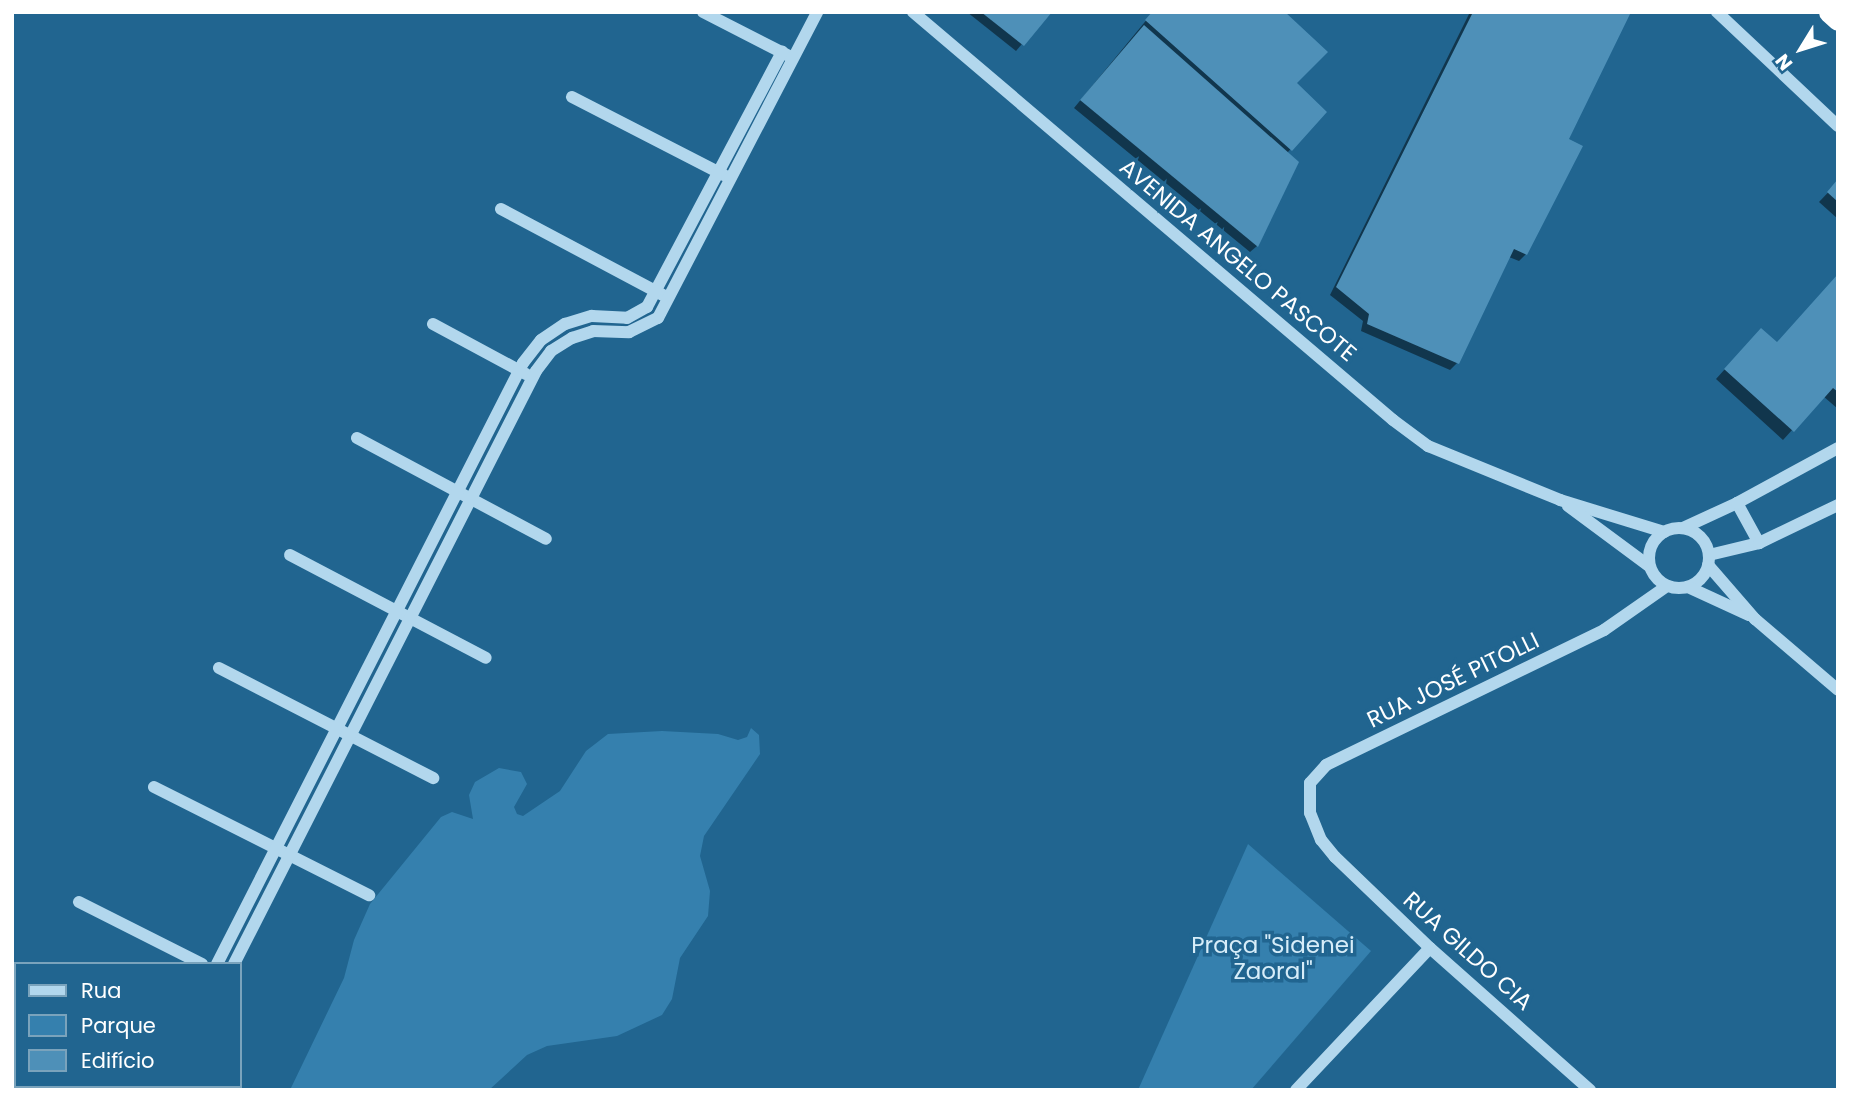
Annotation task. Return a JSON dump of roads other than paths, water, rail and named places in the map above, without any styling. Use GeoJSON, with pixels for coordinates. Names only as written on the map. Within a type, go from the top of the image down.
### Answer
{"type":"FeatureCollection","features":[{"type":"Feature","properties":{"kind":"highway"},"geometry":{"type":"LineString","coordinates":[[1829,12],[1838,20]]}},
{"type":"Feature","properties":{"kind":"street"},"geometry":{"type":"LineString","coordinates":[[704,12],[795,59]]}},
{"type":"Feature","properties":{"kind":"street"},"geometry":{"type":"LineString","coordinates":[[235,962],[532,377],[543,360],[561,344],[593,331],[640,330],[658,318],[795,59],[817,12]]}},
{"type":"Feature","properties":{"kind":"street","name":"AVENIDA ANGELO PASCOTE"},"geometry":{"type":"LineString","coordinates":[[913,12],[1393,420],[1428,446],[1560,500],[1664,531]]}},
{"type":"Feature","properties":{"kind":"street"},"geometry":{"type":"LineString","coordinates":[[1717,12],[1838,126]]}},
{"type":"Feature","properties":{"kind":"street"},"geometry":{"type":"LineString","coordinates":[[218,962],[519,370],[531,351],[553,331],[592,316],[635,316],[647,307],[782,52]]}},
{"type":"Feature","properties":{"kind":"street"},"geometry":{"type":"LineString","coordinates":[[572,97],[732,179]]}},
{"type":"Feature","properties":{"kind":"street"},"geometry":{"type":"LineString","coordinates":[[501,209],[670,298]]}},
{"type":"Feature","properties":{"kind":"street"},"geometry":{"type":"LineString","coordinates":[[433,324],[532,377]]}},
{"type":"Feature","properties":{"kind":"street"},"geometry":{"type":"LineString","coordinates":[[357,438],[546,539]]}},
{"type":"Feature","properties":{"kind":"street"},"geometry":{"type":"LineString","coordinates":[[1755,618],[1688,587],[1667,586],[1656,578],[1649,566],[1650,546],[1664,531],[1682,528],[1737,503],[1838,448]]}},
{"type":"Feature","properties":{"kind":"street","name":"AVENIDA ANGELO PASCOTE"},"geometry":{"type":"LineString","coordinates":[[1560,500],[1649,566]]}},
{"type":"Feature","properties":{"kind":"street"},"geometry":{"type":"LineString","coordinates":[[1737,503],[1759,543]]}},
{"type":"Feature","properties":{"kind":"street"},"geometry":{"type":"LineString","coordinates":[[1709,560],[1759,543],[1838,505]]}},
{"type":"Feature","properties":{"kind":"street"},"geometry":{"type":"LineString","coordinates":[[1682,528],[1695,533],[1704,542],[1709,560],[1755,618],[1838,690]]}},
{"type":"Feature","properties":{"kind":"street"},"geometry":{"type":"LineString","coordinates":[[290,555],[486,658]]}},
{"type":"Feature","properties":{"kind":"street"},"geometry":{"type":"LineString","coordinates":[[1688,587],[1704,575],[1709,560]]}},
{"type":"Feature","properties":{"kind":"street","name":"RUA JOSÉ PITOLLI"},"geometry":{"type":"LineString","coordinates":[[1321,840],[1310,813],[1308,796],[1310,783],[1326,765],[1604,630],[1667,586]]}},
{"type":"Feature","properties":{"kind":"street"},"geometry":{"type":"LineString","coordinates":[[219,668],[433,778]]}},
{"type":"Feature","properties":{"kind":"street"},"geometry":{"type":"LineString","coordinates":[[153,788],[369,895]]}},
{"type":"Feature","properties":{"kind":"street","name":"RUA GILDO CIA"},"geometry":{"type":"LineString","coordinates":[[1321,840],[1430,948],[1590,1090]]}},
{"type":"Feature","properties":{"kind":"street"},"geometry":{"type":"LineString","coordinates":[[79,902],[198,962]]}},
{"type":"Feature","properties":{"kind":"street"},"geometry":{"type":"LineString","coordinates":[[1296,1090],[1430,948]]}},
{"type":"Feature","properties":{"kind":"park label","name":"Praça \"Sidenei Zaoral\""},"geometry":{"type":"Point","coordinates":[1273,958]}}]}
